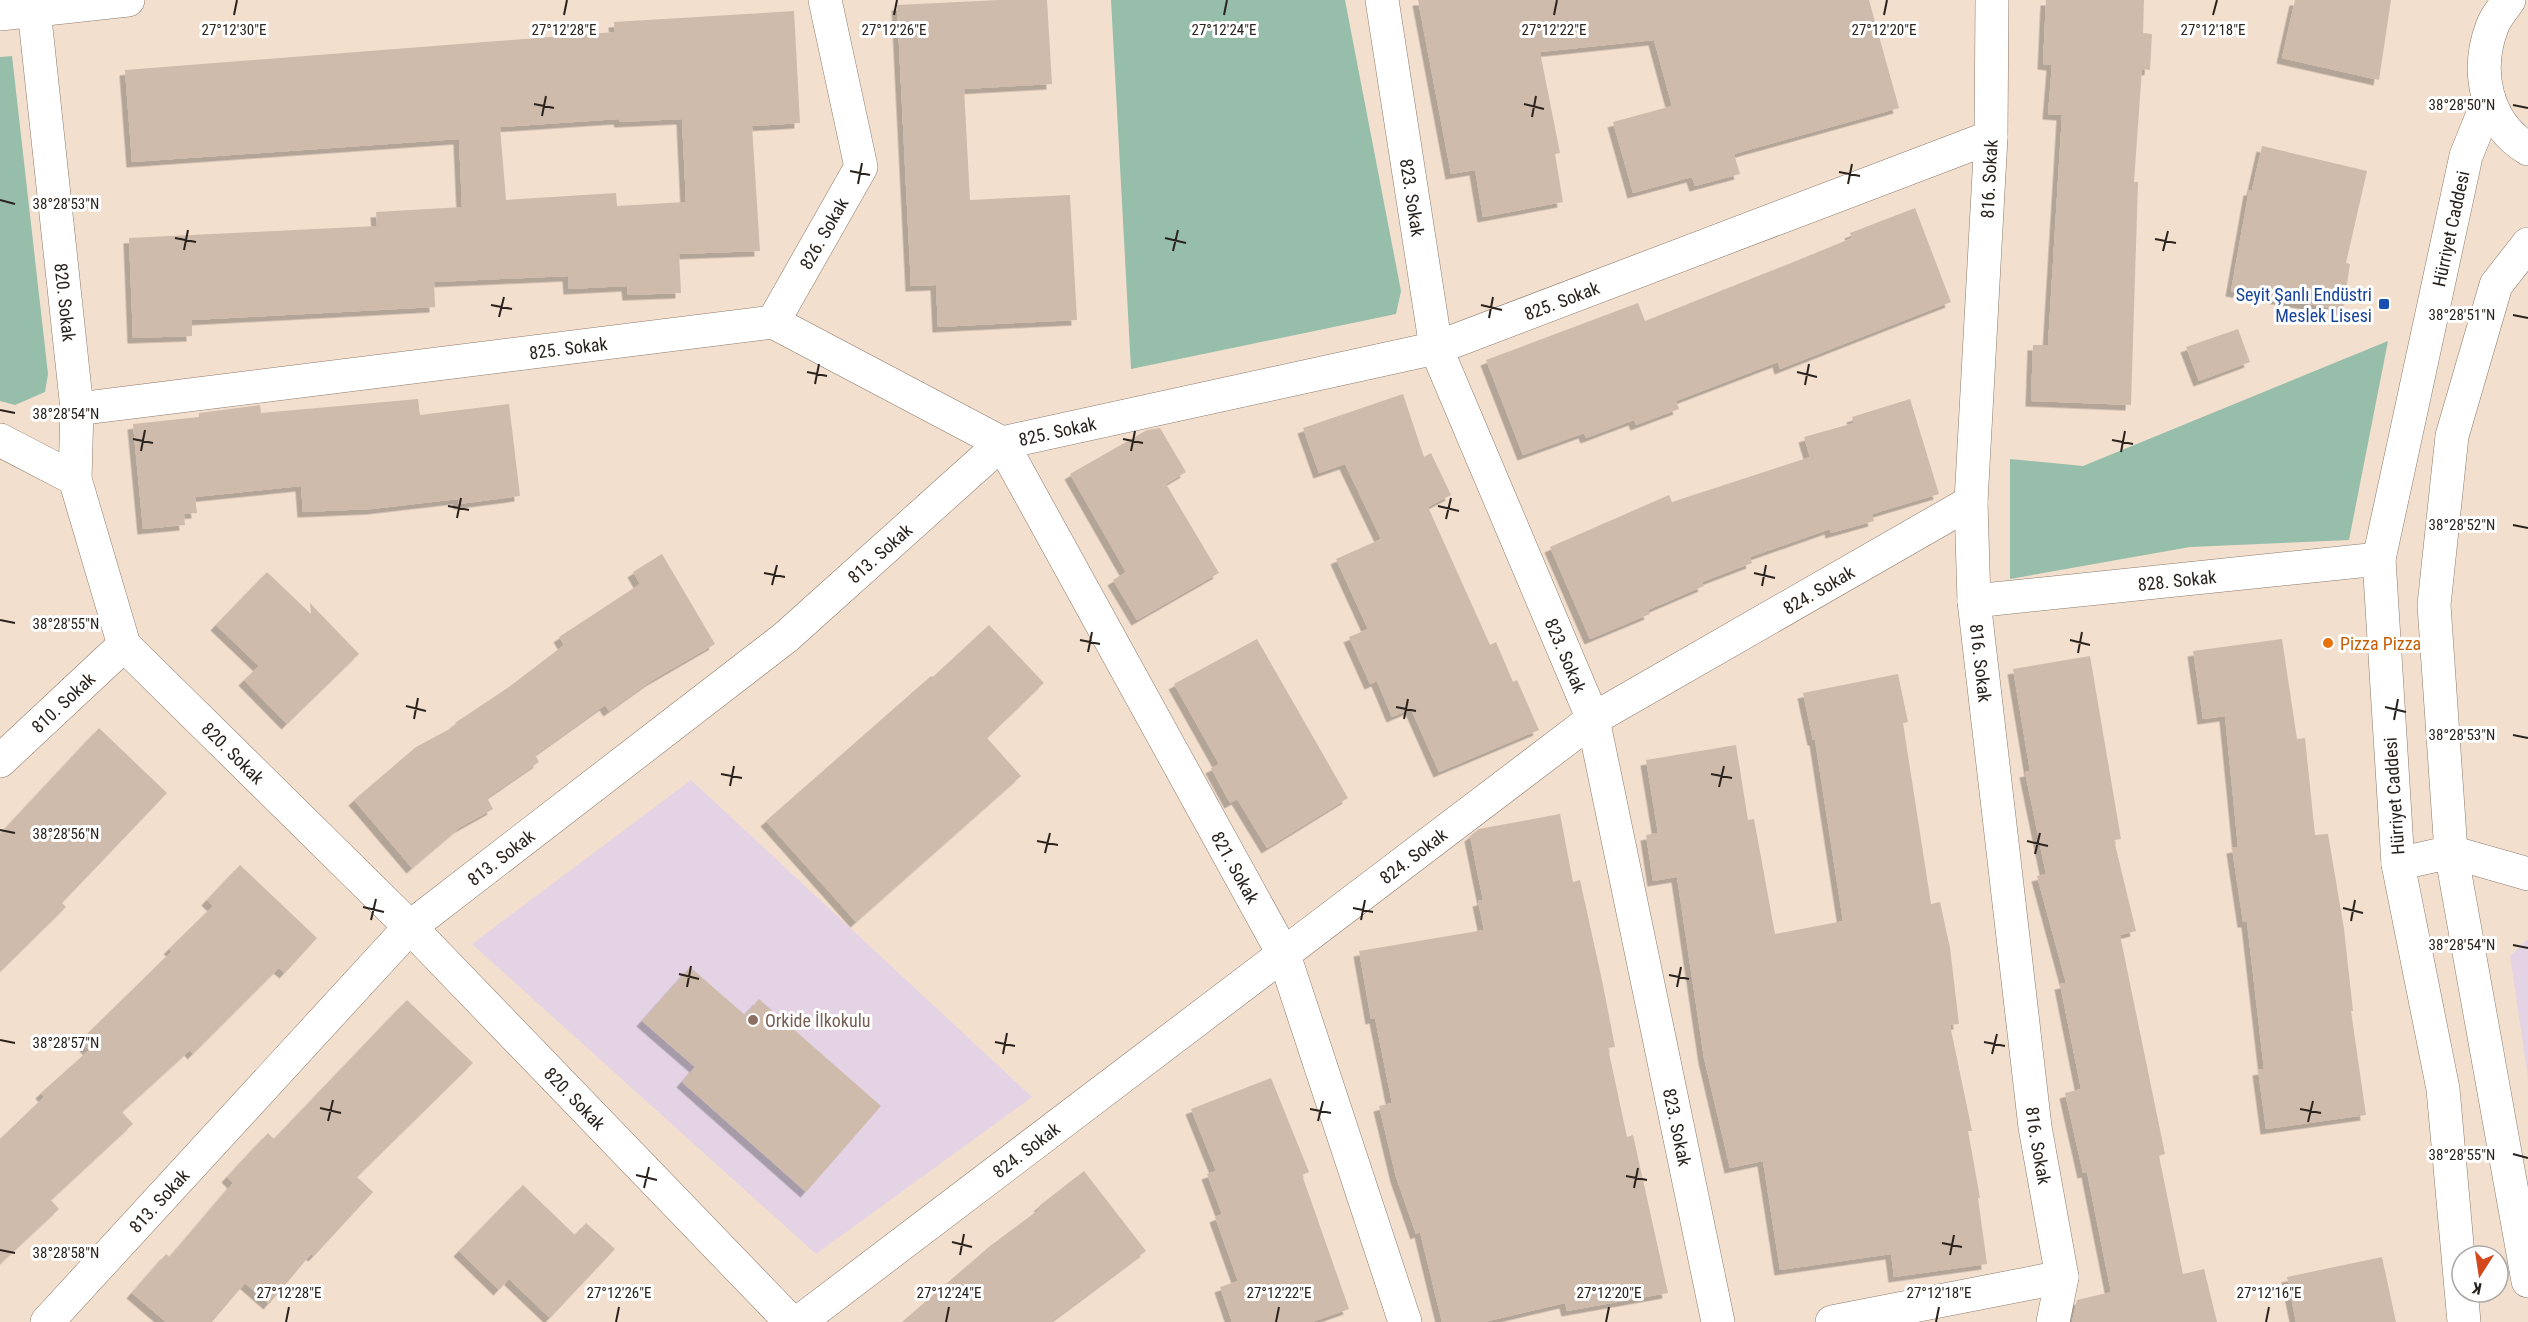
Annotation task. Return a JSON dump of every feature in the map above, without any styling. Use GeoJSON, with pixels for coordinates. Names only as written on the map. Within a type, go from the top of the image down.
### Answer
{"type":"FeatureCollection","features":[{"type":"Feature","properties":{"kind":"street"},"geometry":{"type":"LineString","coordinates":[[0,14],[33,6],[128,0]]}},
{"type":"Feature","properties":{"kind":"street","name":"826. Sokak"},"geometry":{"type":"LineString","coordinates":[[773,322],[861,167],[825,0]]}},
{"type":"Feature","properties":{"kind":"street","name":"823. Sokak"},"geometry":{"type":"LineString","coordinates":[[1382,0],[1436,348],[1593,719],[1718,1322]]}},
{"type":"Feature","properties":{"kind":"street","name":"816. Sokak"},"geometry":{"type":"LineString","coordinates":[[1992,0],[1991,137],[1971,502],[1974,600],[2035,1126],[2062,1277],[2053,1322]]}},
{"type":"Feature","properties":{"kind":"street"},"geometry":{"type":"LineString","coordinates":[[2509,0],[2492,24],[2483,55],[2484,88],[2496,117],[2517,142],[2528,149]]}},
{"type":"Feature","properties":{"kind":"street","name":"820. Sokak"},"geometry":{"type":"LineString","coordinates":[[33,6],[77,409],[75,479],[124,645],[411,927],[791,1322]]}},
{"type":"Feature","properties":{"kind":"street","name":"Hürriyet Caddesi"},"geometry":{"type":"LineString","coordinates":[[2464,1322],[2443,1089],[2398,864],[2379,560],[2466,156],[2489,99]]}},
{"type":"Feature","properties":{"kind":"street","name":"825. Sokak"},"geometry":{"type":"LineString","coordinates":[[77,409],[773,322],[1002,443],[1436,348],[1991,137]]}},
{"type":"Feature","properties":{"kind":"street"},"geometry":{"type":"LineString","coordinates":[[2528,244],[2496,285],[2452,436],[2434,605],[2451,852],[2528,1281]]}},
{"type":"Feature","properties":{"kind":"street"},"geometry":{"type":"LineString","coordinates":[[0,440],[75,479]]}},
{"type":"Feature","properties":{"kind":"street","name":"813. Sokak"},"geometry":{"type":"LineString","coordinates":[[47,1322],[411,927],[786,637],[1002,443]]}},
{"type":"Feature","properties":{"kind":"street","name":"821. Sokak"},"geometry":{"type":"LineString","coordinates":[[1002,443],[1284,955],[1405,1322]]}},
{"type":"Feature","properties":{"kind":"street","name":"824. Sokak"},"geometry":{"type":"LineString","coordinates":[[799,1322],[1593,719],[1971,502]]}},
{"type":"Feature","properties":{"kind":"street","name":"828. Sokak"},"geometry":{"type":"LineString","coordinates":[[1974,600],[2379,560]]}},
{"type":"Feature","properties":{"kind":"street","name":"810. Sokak"},"geometry":{"type":"LineString","coordinates":[[0,761],[124,645]]}},
{"type":"Feature","properties":{"kind":"street"},"geometry":{"type":"LineString","coordinates":[[2398,864],[2451,852],[2528,874]]}},
{"type":"Feature","properties":{"kind":"street"},"geometry":{"type":"LineString","coordinates":[[1832,1322],[2062,1277]]}},
{"type":"Feature","properties":{"kind":"shaded area","name":"Orkide İlkokulu"},"geometry":{"type":"Polygon","coordinates":[[[691,780],[1032,1097],[816,1254],[472,944],[691,780]]]}},
{"type":"Feature","properties":{"kind":"shaded area"},"geometry":{"type":"Polygon","coordinates":[[[2528,939],[2528,1077],[2510,956],[2528,939]]]}},
{"type":"Feature","properties":{"kind":"green space"},"geometry":{"type":"Polygon","coordinates":[[[1111,0],[1345,0],[1401,291],[1396,314],[1131,369],[1111,0]]]}},
{"type":"Feature","properties":{"kind":"green space"},"geometry":{"type":"Polygon","coordinates":[[[12,56],[48,374],[45,392],[15,405],[0,401],[0,57],[12,56]]]}},
{"type":"Feature","properties":{"kind":"green space"},"geometry":{"type":"Polygon","coordinates":[[[2388,341],[2349,540],[2190,547],[2010,579],[2010,459],[2083,466],[2388,341]]]}},
{"type":"Feature","properties":{"kind":"building"},"geometry":{"type":"Polygon","coordinates":[[[1047,0],[1052,84],[964,89],[970,200],[1070,195],[1077,320],[938,327],[936,285],[911,286],[897,5],[1047,0]]]}},
{"type":"Feature","properties":{"kind":"building"},"geometry":{"type":"Polygon","coordinates":[[[1418,0],[1869,0],[1899,108],[1734,154],[1740,174],[1695,186],[1692,177],[1633,193],[1613,122],[1672,106],[1654,40],[1540,52],[1560,153],[1555,154],[1563,202],[1483,217],[1475,170],[1451,174],[1418,0]]]}},
{"type":"Feature","properties":{"kind":"building"},"geometry":{"type":"Polygon","coordinates":[[[2046,0],[2144,0],[2143,33],[2152,34],[2150,70],[2142,69],[2134,182],[2138,182],[2131,405],[2031,401],[2033,345],[2048,345],[2062,115],[2048,114],[2052,65],[2043,64],[2046,0]]]}},
{"type":"Feature","properties":{"kind":"building"},"geometry":{"type":"Polygon","coordinates":[[[2295,0],[2391,0],[2379,80],[2282,58],[2295,0]]]}},
{"type":"Feature","properties":{"kind":"building"},"geometry":{"type":"Polygon","coordinates":[[[794,11],[800,123],[752,126],[760,251],[679,254],[681,293],[628,295],[627,286],[569,289],[568,276],[434,282],[435,307],[192,320],[192,336],[133,338],[129,238],[377,226],[376,212],[462,207],[459,139],[132,162],[125,70],[615,32],[614,22],[794,11]],[[619,119],[500,127],[506,200],[616,193],[617,206],[686,202],[682,119],[620,122],[619,119]]]}},
{"type":"Feature","properties":{"kind":"building"},"geometry":{"type":"Polygon","coordinates":[[[2262,146],[2367,171],[2346,263],[2350,264],[2343,310],[2231,291],[2249,190],[2252,190],[2262,146]]]}},
{"type":"Feature","properties":{"kind":"building"},"geometry":{"type":"Polygon","coordinates":[[[1915,208],[1951,302],[1780,369],[1778,362],[1676,401],[1679,409],[1636,425],[1634,420],[1586,438],[1584,433],[1523,455],[1486,360],[1638,303],[1645,321],[1852,238],[1850,233],[1915,208]]]}},
{"type":"Feature","properties":{"kind":"building"},"geometry":{"type":"Polygon","coordinates":[[[2238,329],[2250,362],[2199,381],[2186,347],[2238,329]]]}},
{"type":"Feature","properties":{"kind":"building"},"geometry":{"type":"Polygon","coordinates":[[[1403,394],[1424,457],[1431,453],[1451,495],[1428,507],[1490,645],[1496,642],[1513,682],[1517,680],[1539,730],[1439,772],[1411,709],[1392,717],[1377,681],[1370,684],[1349,637],[1368,629],[1336,559],[1381,539],[1345,464],[1319,473],[1303,428],[1403,394]]]}},
{"type":"Feature","properties":{"kind":"building"},"geometry":{"type":"Polygon","coordinates":[[[418,399],[420,415],[509,404],[520,496],[459,504],[458,499],[372,509],[303,512],[301,486],[195,497],[197,513],[184,514],[185,525],[143,529],[133,424],[199,417],[199,413],[260,405],[261,413],[418,399]]]}},
{"type":"Feature","properties":{"kind":"building"},"geometry":{"type":"Polygon","coordinates":[[[1910,399],[1939,494],[1872,514],[1874,521],[1831,533],[1830,529],[1750,557],[1752,563],[1702,582],[1704,586],[1648,610],[1650,614],[1590,639],[1550,547],[1669,495],[1672,502],[1810,457],[1804,437],[1854,423],[1852,417],[1910,399]]]}},
{"type":"Feature","properties":{"kind":"building"},"geometry":{"type":"Polygon","coordinates":[[[1160,428],[1186,472],[1166,484],[1219,573],[1137,620],[1113,580],[1126,572],[1070,474],[1147,430],[1160,428]]]}},
{"type":"Feature","properties":{"kind":"building"},"geometry":{"type":"Polygon","coordinates":[[[662,554],[715,644],[651,681],[609,711],[605,705],[535,755],[539,762],[487,798],[493,809],[459,828],[412,868],[354,800],[416,747],[457,725],[455,723],[509,687],[564,645],[559,637],[640,584],[633,572],[662,554]]]}},
{"type":"Feature","properties":{"kind":"building"},"geometry":{"type":"Polygon","coordinates":[[[267,572],[311,614],[310,603],[359,654],[287,724],[244,680],[259,666],[216,625],[267,572]]]}},
{"type":"Feature","properties":{"kind":"building"},"geometry":{"type":"Polygon","coordinates":[[[989,625],[1044,683],[987,738],[1021,776],[856,922],[766,821],[931,676],[933,677],[989,625]]]}},
{"type":"Feature","properties":{"kind":"building"},"geometry":{"type":"Polygon","coordinates":[[[1257,639],[1348,798],[1267,848],[1237,799],[1230,803],[1211,768],[1219,764],[1174,684],[1257,639]]]}},
{"type":"Feature","properties":{"kind":"building"},"geometry":{"type":"Polygon","coordinates":[[[2282,639],[2297,739],[2305,738],[2315,835],[2328,834],[2344,929],[2353,1011],[2351,1011],[2366,1115],[2266,1129],[2258,1070],[2264,1069],[2247,922],[2243,922],[2232,848],[2238,847],[2225,716],[2203,719],[2193,651],[2282,639]]]}},
{"type":"Feature","properties":{"kind":"building"},"geometry":{"type":"Polygon","coordinates":[[[2090,656],[2121,839],[2114,840],[2136,931],[2120,935],[2165,1154],[2159,1156],[2183,1274],[2204,1269],[2217,1322],[2072,1322],[2077,1300],[2111,1292],[2087,1172],[2083,1173],[2065,1093],[2081,1089],[2060,984],[2066,983],[2037,876],[2046,874],[2025,772],[2030,771],[2013,669],[2090,656]]]}},
{"type":"Feature","properties":{"kind":"building"},"geometry":{"type":"Polygon","coordinates":[[[1898,674],[1908,722],[1903,723],[1931,904],[1940,902],[1950,948],[1959,1024],[1950,1025],[1972,1131],[1968,1131],[1980,1198],[1978,1198],[1987,1264],[1894,1277],[1891,1254],[1780,1270],[1763,1161],[1730,1168],[1704,1058],[1677,877],[1653,881],[1646,835],[1658,833],[1646,760],[1736,745],[1748,820],[1754,819],[1775,934],[1843,921],[1815,740],[1813,740],[1803,693],[1898,674]]]}},
{"type":"Feature","properties":{"kind":"building"},"geometry":{"type":"Polygon","coordinates":[[[99,728],[167,793],[62,903],[66,907],[0,972],[0,834],[99,728]]]}},
{"type":"Feature","properties":{"kind":"building"},"geometry":{"type":"Polygon","coordinates":[[[1560,814],[1573,882],[1580,880],[1603,985],[1615,1047],[1608,1048],[1627,1137],[1633,1135],[1668,1293],[1567,1311],[1565,1303],[1484,1322],[1442,1322],[1420,1232],[1416,1234],[1396,1177],[1379,1106],[1392,1103],[1375,1018],[1371,1019],[1359,951],[1484,930],[1478,901],[1483,900],[1470,836],[1479,829],[1560,814]]]}},
{"type":"Feature","properties":{"kind":"building"},"geometry":{"type":"Polygon","coordinates":[[[240,865],[317,938],[285,973],[279,968],[193,1054],[190,1050],[122,1112],[133,1124],[51,1200],[59,1209],[0,1264],[0,1139],[44,1097],[41,1093],[89,1050],[85,1046],[89,1042],[84,1037],[172,951],[169,949],[213,906],[207,900],[240,865]]]}},
{"type":"Feature","properties":{"kind":"building"},"geometry":{"type":"Polygon","coordinates":[[[690,967],[745,1015],[759,999],[881,1106],[806,1192],[682,1082],[695,1067],[642,1021],[690,967]]]}},
{"type":"Feature","properties":{"kind":"building"},"geometry":{"type":"Polygon","coordinates":[[[407,1000],[473,1063],[357,1177],[373,1192],[314,1256],[311,1254],[269,1304],[245,1283],[212,1322],[166,1322],[132,1293],[166,1254],[170,1257],[233,1183],[227,1177],[268,1133],[274,1139],[407,1000]]]}},
{"type":"Feature","properties":{"kind":"building"},"geometry":{"type":"Polygon","coordinates":[[[1271,1078],[1309,1172],[1302,1175],[1349,1309],[1312,1322],[1232,1322],[1220,1287],[1238,1281],[1215,1217],[1222,1214],[1207,1174],[1216,1171],[1191,1109],[1271,1078]]]}},
{"type":"Feature","properties":{"kind":"building"},"geometry":{"type":"Polygon","coordinates":[[[1084,1171],[1146,1251],[1051,1322],[902,1322],[990,1246],[1041,1208],[1039,1206],[1084,1171]]]}},
{"type":"Feature","properties":{"kind":"building"},"geometry":{"type":"Polygon","coordinates":[[[523,1185],[575,1235],[586,1223],[615,1249],[550,1318],[509,1279],[499,1290],[459,1251],[523,1185]]]}},
{"type":"Feature","properties":{"kind":"building"},"geometry":{"type":"Polygon","coordinates":[[[2382,1257],[2396,1322],[2296,1322],[2287,1277],[2382,1257]]]}},
{"type":"Feature","properties":{"kind":"place","name":"Seyit Şanlı Endüstri Meslek Lisesi"},"geometry":{"type":"Point","coordinates":[2384,304]}},
{"type":"Feature","properties":{"kind":"place","name":"Pizza Pizza"},"geometry":{"type":"Point","coordinates":[2328,643]}},
{"type":"Feature","properties":{"kind":"place","name":"Orkide İlkokulu"},"geometry":{"type":"Point","coordinates":[753,1020]}}]}
